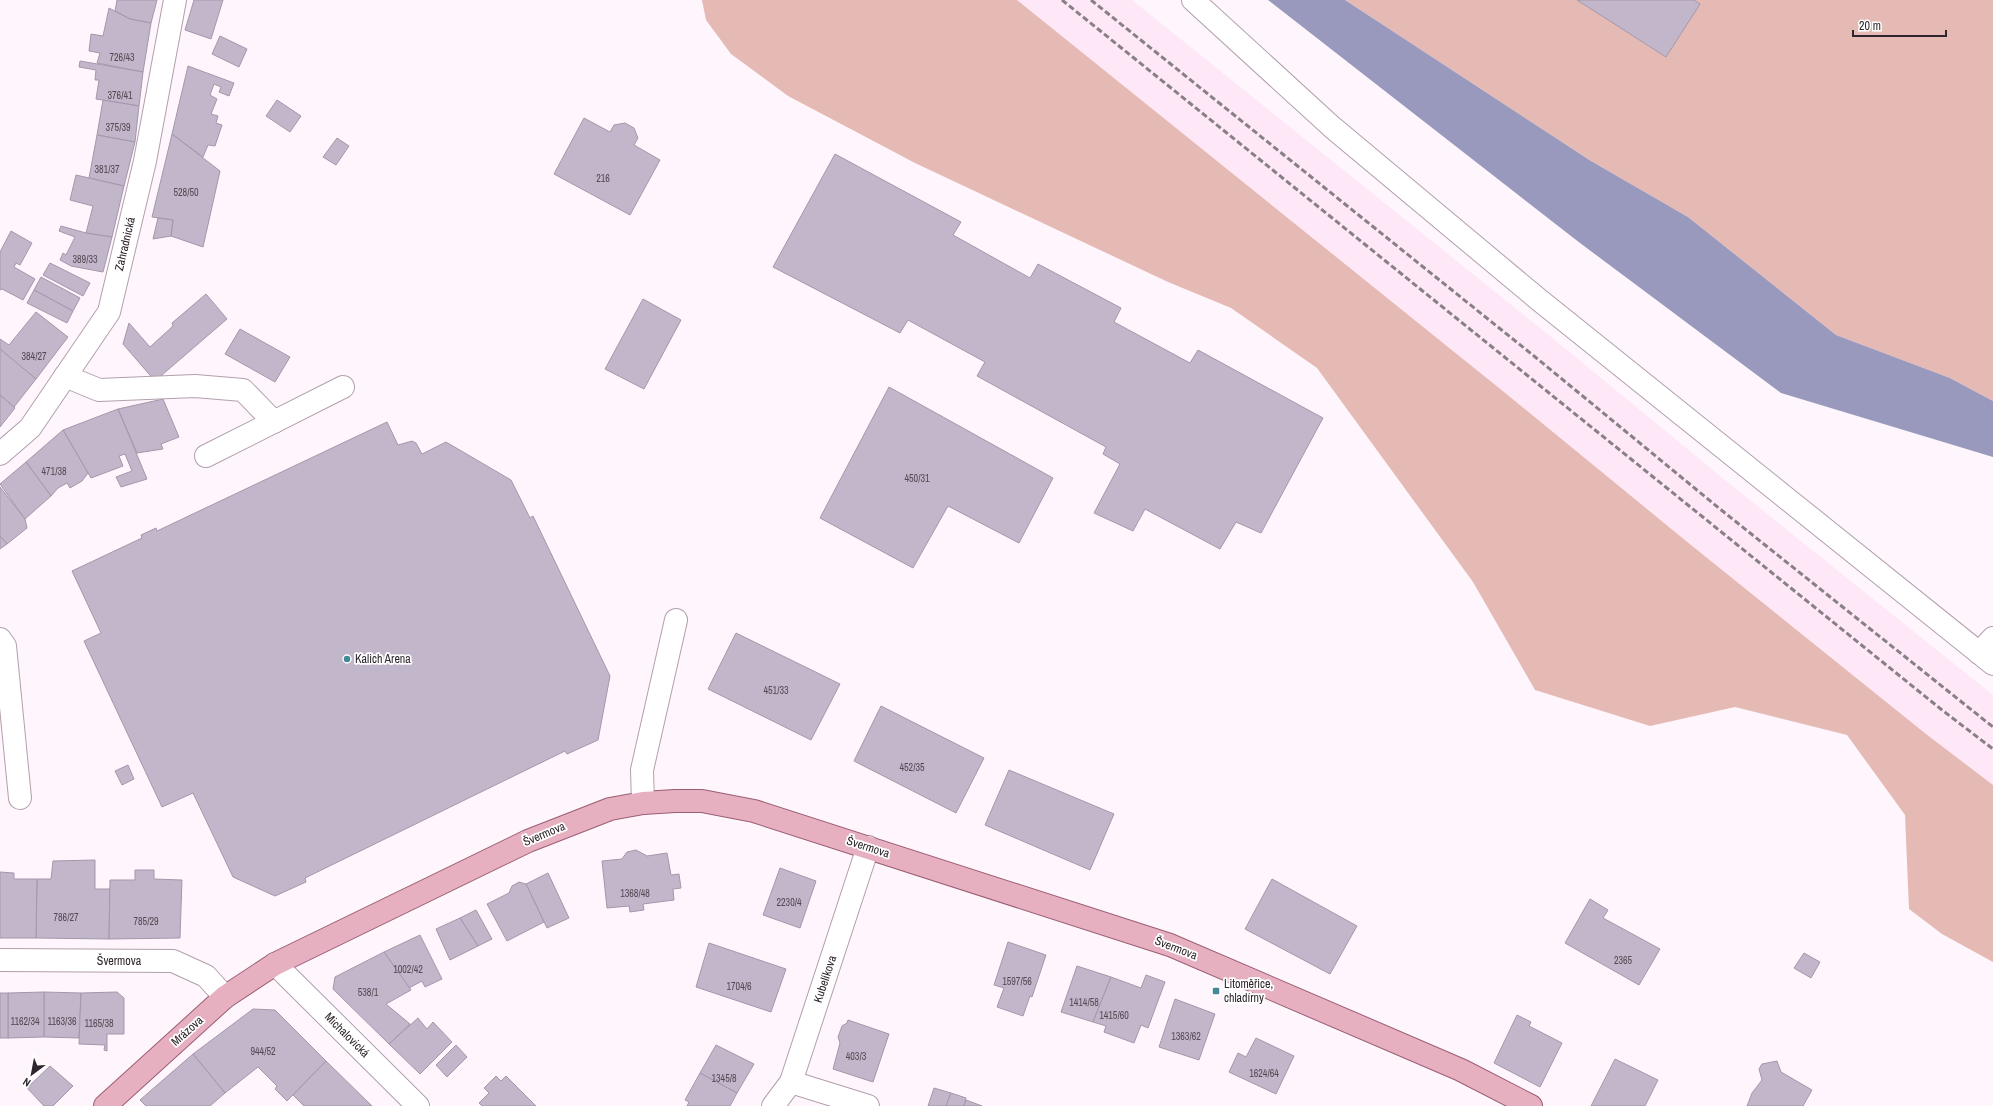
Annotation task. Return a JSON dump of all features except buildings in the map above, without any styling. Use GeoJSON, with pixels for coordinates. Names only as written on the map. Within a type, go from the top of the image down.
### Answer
{"type":"FeatureCollection","features":[{"type":"Feature","properties":{"kind":"main road","name":"Švermova"},"geometry":{"type":"LineString","coordinates":[[275,964],[528,841],[610,809],[643,803],[702,801],[729,805],[868,847],[1170,944],[1461,1070],[1531,1106]]}},
{"type":"Feature","properties":{"kind":"main road","name":"Mrázova"},"geometry":{"type":"LineString","coordinates":[[105,1106],[225,997],[275,964]]}},
{"type":"Feature","properties":{"kind":"street","name":"Zahradnická"},"geometry":{"type":"LineString","coordinates":[[0,454],[30,428],[110,312],[145,161],[175,0]]}},
{"type":"Feature","properties":{"kind":"street"},"geometry":{"type":"LineString","coordinates":[[1193,0],[1332,127],[1538,299],[1988,651]]}},
{"type":"Feature","properties":{"kind":"street"},"geometry":{"type":"LineString","coordinates":[[65,376],[98,390],[195,386],[243,390],[274,422]]}},
{"type":"Feature","properties":{"kind":"street"},"geometry":{"type":"LineString","coordinates":[[206,456],[343,387]]}},
{"type":"Feature","properties":{"kind":"street"},"geometry":{"type":"LineString","coordinates":[[643,803],[642,770],[676,620]]}},
{"type":"Feature","properties":{"kind":"street"},"geometry":{"type":"LineString","coordinates":[[0,639],[5,646],[20,798]]}},
{"type":"Feature","properties":{"kind":"street","name":"Kubelíkova"},"geometry":{"type":"LineString","coordinates":[[772,1106],[791,1082],[868,847]]}},
{"type":"Feature","properties":{"kind":"street","name":"Švermova"},"geometry":{"type":"LineString","coordinates":[[0,960],[173,962],[206,976],[225,997]]}},
{"type":"Feature","properties":{"kind":"street","name":"Michalovická"},"geometry":{"type":"LineString","coordinates":[[275,964],[418,1106]]}},
{"type":"Feature","properties":{"kind":"street"},"geometry":{"type":"LineString","coordinates":[[791,1082],[868,1106]]}},
{"type":"Feature","properties":{"kind":"shaded area"},"geometry":{"type":"Polygon","coordinates":[[[702,0],[1017,0],[1504,392],[1691,545],[1926,734],[1993,785],[1993,962],[1942,934],[1909,909],[1905,815],[1847,735],[1735,707],[1650,726],[1535,690],[1473,582],[1317,368],[1231,308],[1168,282],[915,163],[788,96],[731,54],[706,20],[702,0]]]}},
{"type":"Feature","properties":{"kind":"shaded area"},"geometry":{"type":"Polygon","coordinates":[[[1017,0],[1132,0],[1550,336],[1736,489],[1993,695],[1993,785],[1926,734],[1691,545],[1504,392],[1017,0]]]}},
{"type":"Feature","properties":{"kind":"shaded area"},"geometry":{"type":"Polygon","coordinates":[[[1345,0],[1993,0],[1993,401],[1950,378],[1836,335],[1688,217],[1591,161],[1345,0]]]}},
{"type":"Feature","properties":{"kind":"water"},"geometry":{"type":"Polygon","coordinates":[[[1268,0],[1345,0],[1591,161],[1688,217],[1836,335],[1950,378],[1993,401],[1993,457],[1781,393],[1580,243],[1268,0]]]}},
{"type":"Feature","properties":{"kind":"railway"},"geometry":{"type":"LineString","coordinates":[[1062,0],[1942,710],[1993,749]]}},
{"type":"Feature","properties":{"kind":"railway"},"geometry":{"type":"LineString","coordinates":[[1091,0],[1534,356],[1720,509],[1993,727]]}},
{"type":"Feature","properties":{"kind":"place","name":"Kalich Arena"},"geometry":{"type":"Point","coordinates":[347,659]}},
{"type":"Feature","properties":{"kind":"place","name":"Litoměřice, chladírny"},"geometry":{"type":"Point","coordinates":[1216,991]}}]}
